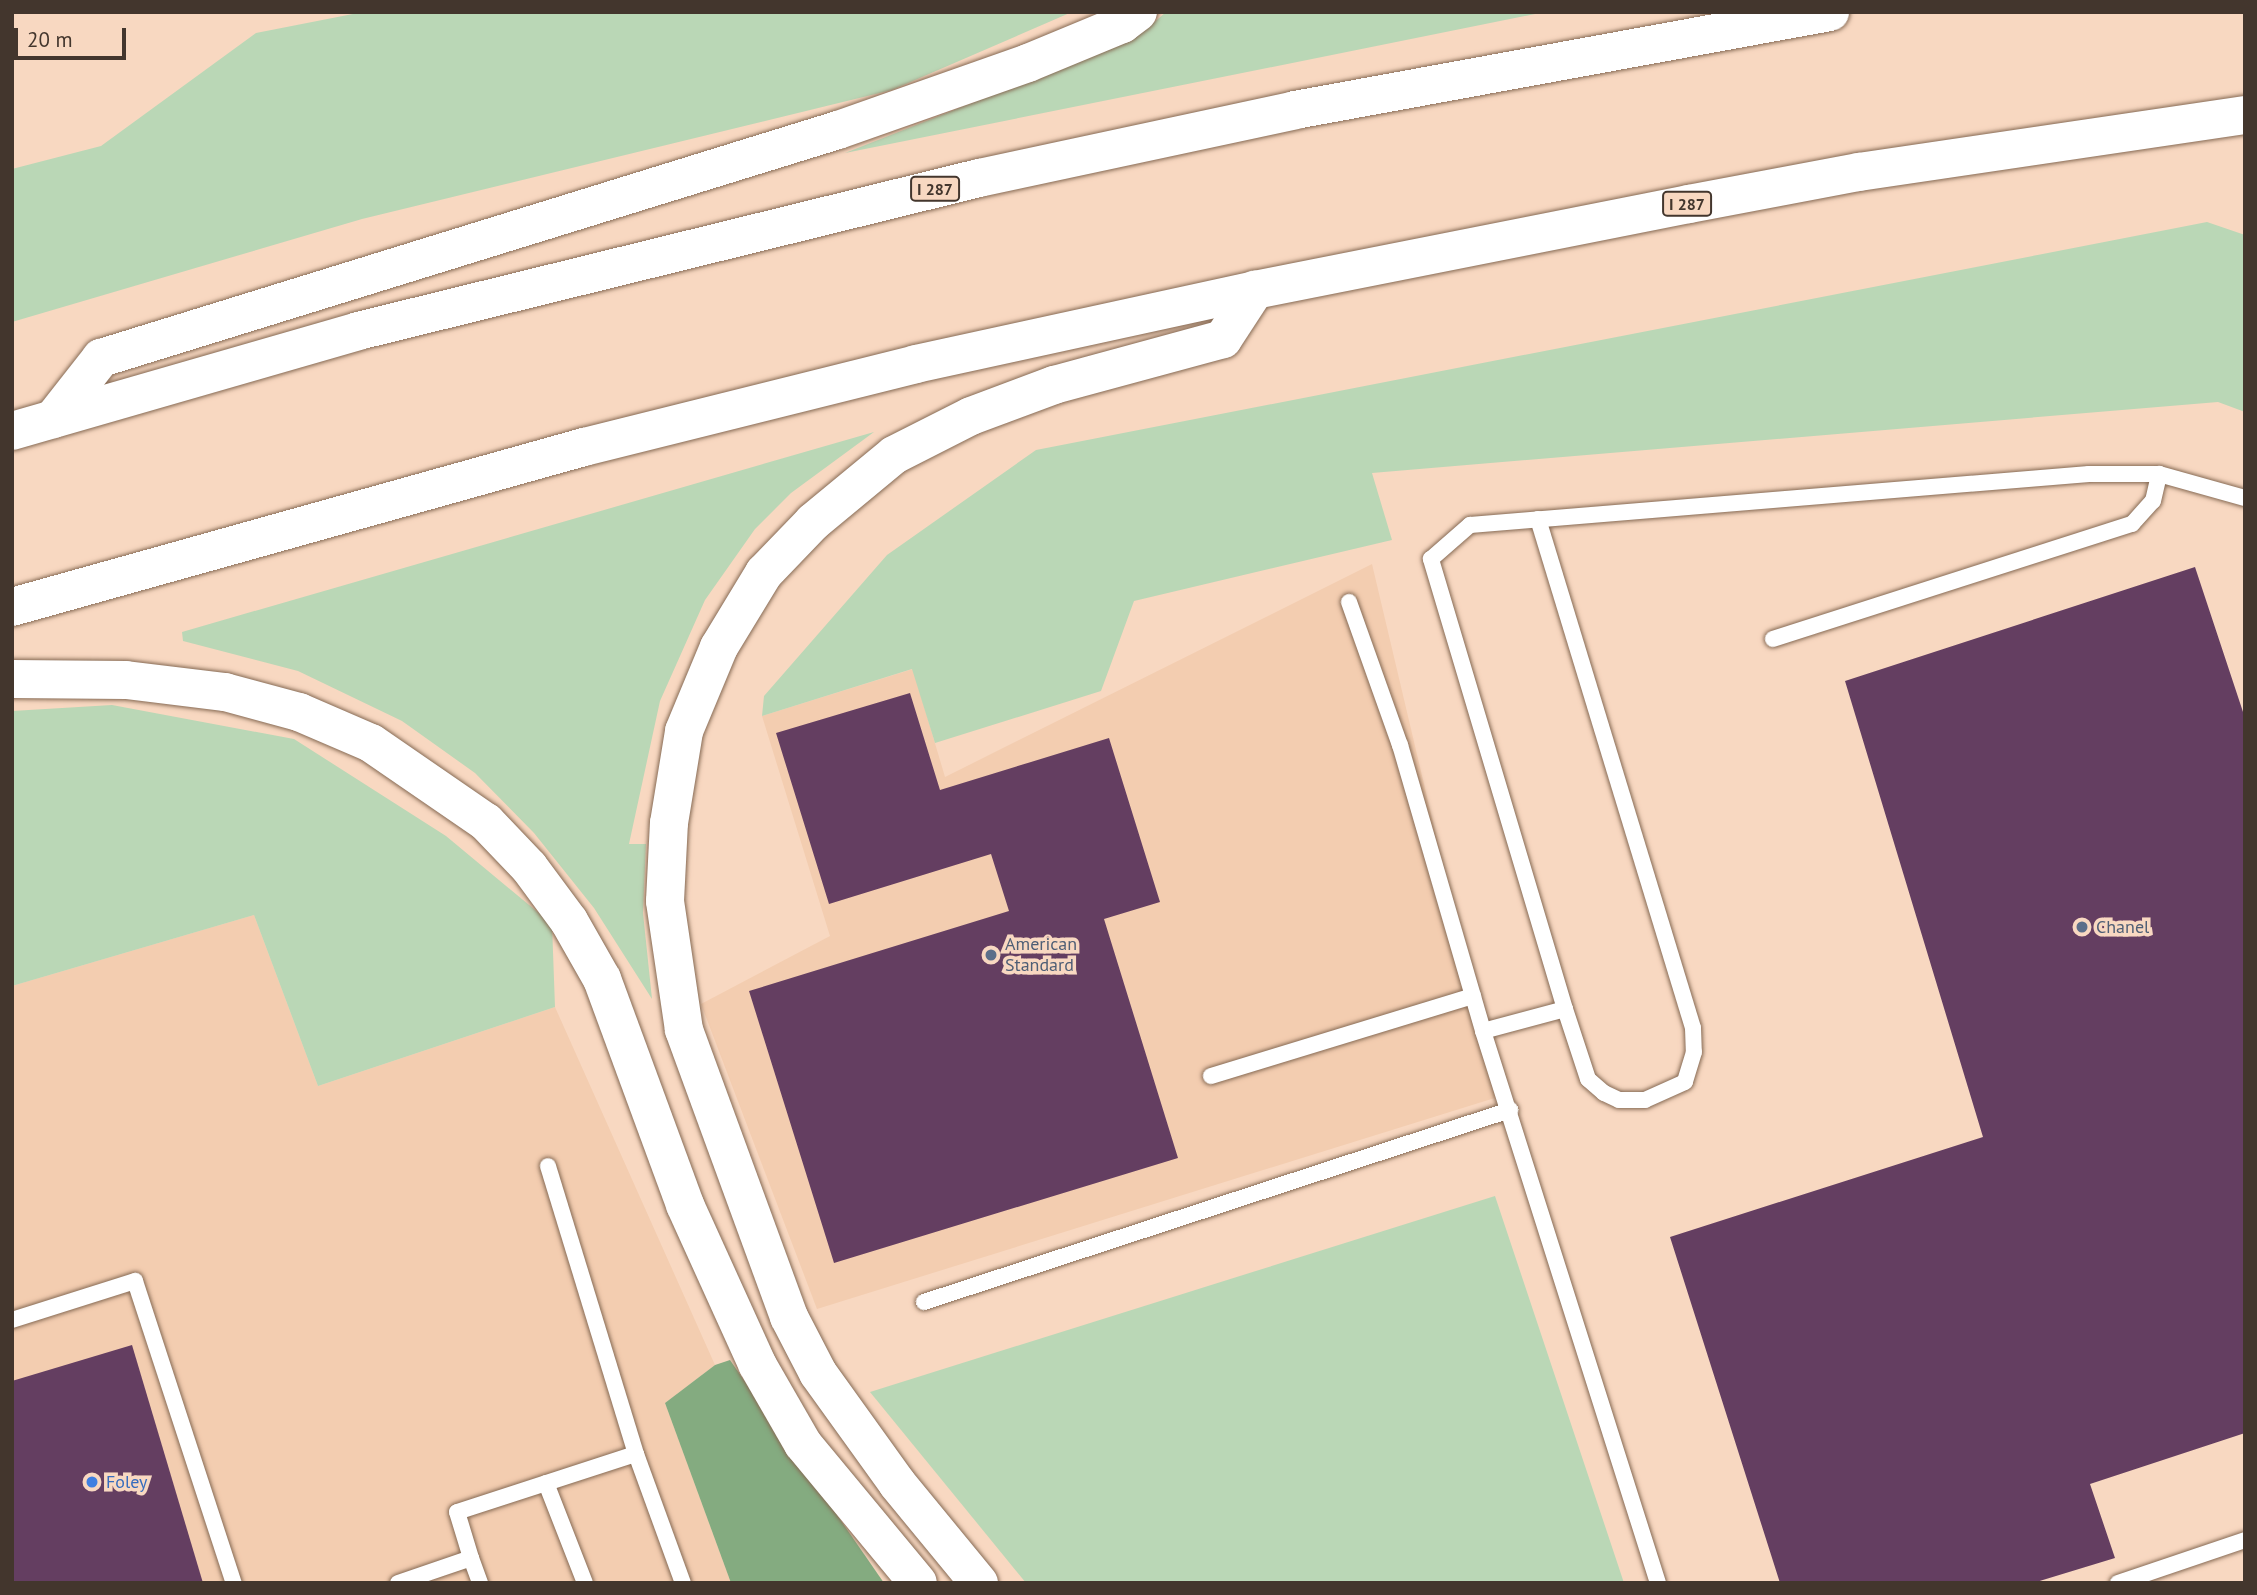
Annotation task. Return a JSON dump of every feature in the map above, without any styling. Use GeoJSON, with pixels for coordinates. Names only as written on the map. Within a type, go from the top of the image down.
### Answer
{"type":"FeatureCollection","features":[{"type":"Feature","properties":{"kind":"highway"},"geometry":{"type":"LineString","coordinates":[[53,419],[101,358],[838,130],[1028,63],[1122,23],[1138,12]]}},
{"type":"Feature","properties":{"kind":"highway","name":"I 287"},"geometry":{"type":"LineString","coordinates":[[12,431],[385,324],[979,178],[1295,110],[1830,12]]}},
{"type":"Feature","properties":{"kind":"highway","name":"I 287"},"geometry":{"type":"LineString","coordinates":[[12,607],[584,447],[916,364],[1255,290],[1859,172],[2245,116]]}},
{"type":"Feature","properties":{"kind":"highway"},"geometry":{"type":"LineString","coordinates":[[979,1583],[875,1454],[818,1373],[789,1317],[684,1030],[665,901],[668,823],[684,731],[719,647],[764,573],[813,522],[894,455],[971,416],[1054,385],[1223,339],[1255,290]]}},
{"type":"Feature","properties":{"kind":"highway"},"geometry":{"type":"LineString","coordinates":[[12,678],[126,680],[225,692],[299,712],[371,743],[486,822],[529,867],[569,920],[602,979],[685,1205],[757,1364],[803,1444],[918,1583]]}},
{"type":"Feature","properties":{"kind":"lane"},"geometry":{"type":"LineString","coordinates":[[1538,519],[1693,1028],[1694,1052],[1685,1082],[1645,1100],[1619,1100],[1604,1093],[1588,1079],[1432,559],[1469,524],[2089,474],[2158,474],[2245,498]]}},
{"type":"Feature","properties":{"kind":"lane"},"geometry":{"type":"LineString","coordinates":[[1773,639],[2132,524],[2153,501],[2158,474]]}},
{"type":"Feature","properties":{"kind":"lane"},"geometry":{"type":"LineString","coordinates":[[1349,602],[1400,745],[1472,996],[1658,1583]]}},
{"type":"Feature","properties":{"kind":"lane"},"geometry":{"type":"LineString","coordinates":[[1212,1076],[1472,996]]}},
{"type":"Feature","properties":{"kind":"lane"},"geometry":{"type":"LineString","coordinates":[[1483,1031],[1565,1009]]}},
{"type":"Feature","properties":{"kind":"lane"},"geometry":{"type":"LineString","coordinates":[[924,1302],[1510,1110]]}},
{"type":"Feature","properties":{"kind":"lane"},"geometry":{"type":"LineString","coordinates":[[548,1166],[636,1454],[683,1583]]}},
{"type":"Feature","properties":{"kind":"lane"},"geometry":{"type":"LineString","coordinates":[[12,1320],[135,1281],[234,1583]]}},
{"type":"Feature","properties":{"kind":"lane"},"geometry":{"type":"LineString","coordinates":[[480,1583],[457,1511],[636,1454]]}},
{"type":"Feature","properties":{"kind":"lane"},"geometry":{"type":"LineString","coordinates":[[546,1483],[585,1583]]}},
{"type":"Feature","properties":{"kind":"lane"},"geometry":{"type":"LineString","coordinates":[[2118,1583],[2245,1541]]}},
{"type":"Feature","properties":{"kind":"lane"},"geometry":{"type":"LineString","coordinates":[[398,1583],[471,1558]]}},
{"type":"Feature","properties":{"kind":"shaded area"},"geometry":{"type":"Polygon","coordinates":[[[1372,564],[1498,1097],[817,1309],[701,1004],[830,936],[762,716],[913,669],[945,777],[1372,564]]]}},
{"type":"Feature","properties":{"kind":"shaded area"},"geometry":{"type":"Polygon","coordinates":[[[254,915],[318,1086],[555,1007],[715,1365],[665,1403],[731,1583],[12,1583],[12,986],[254,915]]]}},
{"type":"Feature","properties":{"kind":"green space"},"geometry":{"type":"Polygon","coordinates":[[[363,12],[1072,12],[892,90],[362,219],[12,322],[12,169],[101,146],[256,33],[363,12]]]}},
{"type":"Feature","properties":{"kind":"green space"},"geometry":{"type":"Polygon","coordinates":[[[1166,12],[1545,12],[845,153],[1000,92],[1151,25],[1166,12]]]}},
{"type":"Feature","properties":{"kind":"green space"},"geometry":{"type":"Polygon","coordinates":[[[2207,222],[2245,235],[2245,412],[2218,402],[1372,473],[1392,540],[1134,601],[1101,691],[935,743],[912,669],[762,716],[764,696],[887,555],[1036,450],[2207,222]]]}},
{"type":"Feature","properties":{"kind":"green space"},"geometry":{"type":"Polygon","coordinates":[[[874,432],[791,493],[755,529],[705,600],[660,701],[629,844],[646,844],[643,913],[652,999],[594,908],[534,833],[475,773],[402,721],[298,671],[183,641],[182,632],[874,432]]]}},
{"type":"Feature","properties":{"kind":"green space"},"geometry":{"type":"Polygon","coordinates":[[[112,705],[294,739],[446,836],[552,924],[555,1007],[318,1086],[254,915],[12,986],[12,711],[112,705]]]}},
{"type":"Feature","properties":{"kind":"green space"},"geometry":{"type":"Polygon","coordinates":[[[1495,1196],[1624,1583],[1026,1583],[870,1392],[1495,1196]]]}},
{"type":"Feature","properties":{"kind":"green space"},"geometry":{"type":"Polygon","coordinates":[[[730,1360],[884,1583],[731,1583],[665,1403],[715,1365],[730,1360]]]}},
{"type":"Feature","properties":{"kind":"building","name":"Chanel"},"geometry":{"type":"Polygon","coordinates":[[[2195,567],[2245,718],[2245,1433],[2090,1484],[2115,1558],[2033,1583],[1780,1583],[1670,1237],[1983,1137],[1845,681],[2195,567]]]}},
{"type":"Feature","properties":{"kind":"building","name":"American Standard"},"geometry":{"type":"Polygon","coordinates":[[[910,693],[940,790],[1109,738],[1160,902],[1104,919],[1178,1158],[834,1263],[749,991],[1009,911],[991,854],[829,904],[776,733],[910,693]]]}},
{"type":"Feature","properties":{"kind":"building","name":"Foley"},"geometry":{"type":"Polygon","coordinates":[[[132,1345],[203,1583],[12,1583],[12,1381],[132,1345]]]}},
{"type":"Feature","properties":{"kind":"place","name":"Chanel"},"geometry":{"type":"Point","coordinates":[2082,927]}},
{"type":"Feature","properties":{"kind":"place","name":"American Standard"},"geometry":{"type":"Point","coordinates":[991,955]}},
{"type":"Feature","properties":{"kind":"place","name":"Foley"},"geometry":{"type":"Point","coordinates":[92,1482]}}]}
